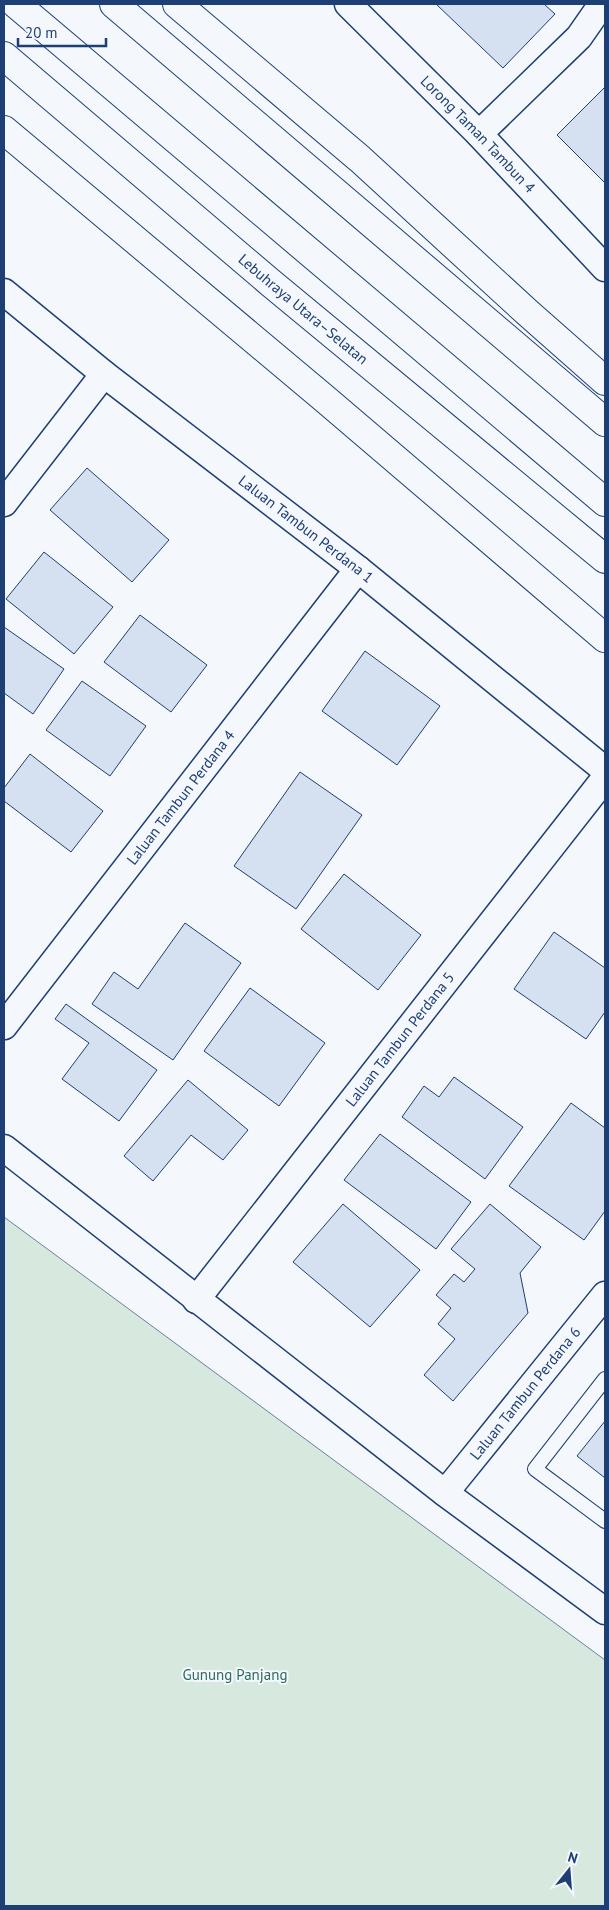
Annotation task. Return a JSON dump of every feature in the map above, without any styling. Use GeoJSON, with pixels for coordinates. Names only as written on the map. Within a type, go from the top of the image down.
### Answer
{"type":"FeatureCollection","features":[{"type":"Feature","properties":{"kind":"main road"},"geometry":{"type":"LineString","coordinates":[[16,4],[605,502]]}},
{"type":"Feature","properties":{"kind":"main road"},"geometry":{"type":"LineString","coordinates":[[114,4],[605,422]]}},
{"type":"Feature","properties":{"kind":"main road"},"geometry":{"type":"LineString","coordinates":[[177,4],[360,159],[605,381]]}},
{"type":"Feature","properties":{"kind":"main road","name":"Lebuhraya Utara–Selatan"},"geometry":{"type":"LineString","coordinates":[[4,56],[272,284],[605,559]]}},
{"type":"Feature","properties":{"kind":"main road"},"geometry":{"type":"LineString","coordinates":[[4,130],[326,399],[605,638]]}},
{"type":"Feature","properties":{"kind":"street","name":"Lorong Taman Tambun 4"},"geometry":{"type":"LineString","coordinates":[[348,4],[479,134],[605,268]]}},
{"type":"Feature","properties":{"kind":"street"},"geometry":{"type":"LineString","coordinates":[[479,134],[579,37],[602,4]]}},
{"type":"Feature","properties":{"kind":"street","name":"Laluan Tambun Perdana 1"},"geometry":{"type":"LineString","coordinates":[[4,292],[104,374],[358,569],[605,770]]}},
{"type":"Feature","properties":{"kind":"street"},"geometry":{"type":"LineString","coordinates":[[4,503],[104,374]]}},
{"type":"Feature","properties":{"kind":"street","name":"Laluan Tambun Perdana 4"},"geometry":{"type":"LineString","coordinates":[[4,1026],[358,569]]}},
{"type":"Feature","properties":{"kind":"street","name":"Laluan Tambun Perdana 5"},"geometry":{"type":"LineString","coordinates":[[196,1300],[605,778]]}},
{"type":"Feature","properties":{"kind":"street"},"geometry":{"type":"LineString","coordinates":[[4,1148],[445,1493],[605,1611]]}},
{"type":"Feature","properties":{"kind":"street","name":"Laluan Tambun Perdana 6"},"geometry":{"type":"LineString","coordinates":[[445,1493],[605,1295]]}},
{"type":"Feature","properties":{"kind":"lane"},"geometry":{"type":"LineString","coordinates":[[605,1379],[535,1469],[605,1521]]}},
{"type":"Feature","properties":{"kind":"green space","name":"Gunung Panjang"},"geometry":{"type":"Polygon","coordinates":[[[4,1217],[605,1660],[605,1906],[4,1906],[4,1217]]]}},
{"type":"Feature","properties":{"kind":"building"},"geometry":{"type":"Polygon","coordinates":[[[436,4],[544,4],[555,14],[503,68],[436,4]]]}},
{"type":"Feature","properties":{"kind":"building"},"geometry":{"type":"Polygon","coordinates":[[[605,87],[605,183],[557,135],[605,87]]]}},
{"type":"Feature","properties":{"kind":"building"},"geometry":{"type":"Polygon","coordinates":[[[87,468],[169,540],[132,582],[50,510],[87,468]]]}},
{"type":"Feature","properties":{"kind":"building"},"geometry":{"type":"Polygon","coordinates":[[[44,552],[113,607],[74,654],[6,599],[44,552]]]}},
{"type":"Feature","properties":{"kind":"building"},"geometry":{"type":"Polygon","coordinates":[[[140,615],[207,665],[171,712],[104,662],[140,615]]]}},
{"type":"Feature","properties":{"kind":"building"},"geometry":{"type":"Polygon","coordinates":[[[4,627],[64,669],[33,714],[4,693],[4,627]]]}},
{"type":"Feature","properties":{"kind":"building"},"geometry":{"type":"Polygon","coordinates":[[[365,651],[440,706],[397,765],[322,711],[365,651]]]}},
{"type":"Feature","properties":{"kind":"building"},"geometry":{"type":"Polygon","coordinates":[[[82,681],[146,726],[110,776],[46,730],[82,681]]]}},
{"type":"Feature","properties":{"kind":"building"},"geometry":{"type":"Polygon","coordinates":[[[30,754],[103,811],[71,852],[4,801],[4,788],[30,754]]]}},
{"type":"Feature","properties":{"kind":"building"},"geometry":{"type":"Polygon","coordinates":[[[300,772],[362,815],[296,909],[234,866],[300,772]]]}},
{"type":"Feature","properties":{"kind":"building"},"geometry":{"type":"Polygon","coordinates":[[[344,874],[421,935],[378,990],[301,929],[344,874]]]}},
{"type":"Feature","properties":{"kind":"building"},"geometry":{"type":"Polygon","coordinates":[[[185,923],[241,963],[173,1060],[92,1004],[114,972],[138,989],[185,923]]]}},
{"type":"Feature","properties":{"kind":"building"},"geometry":{"type":"Polygon","coordinates":[[[554,932],[605,968],[605,1012],[586,1039],[514,989],[554,932]]]}},
{"type":"Feature","properties":{"kind":"building"},"geometry":{"type":"Polygon","coordinates":[[[250,988],[325,1043],[279,1106],[204,1051],[250,988]]]}},
{"type":"Feature","properties":{"kind":"building"},"geometry":{"type":"Polygon","coordinates":[[[66,1004],[157,1070],[119,1121],[62,1079],[89,1043],[55,1019],[66,1004]]]}},
{"type":"Feature","properties":{"kind":"building"},"geometry":{"type":"Polygon","coordinates":[[[454,1077],[523,1127],[485,1179],[402,1117],[424,1086],[439,1097],[454,1077]]]}},
{"type":"Feature","properties":{"kind":"building"},"geometry":{"type":"Polygon","coordinates":[[[188,1080],[248,1130],[223,1160],[191,1135],[153,1181],[124,1156],[188,1080]]]}},
{"type":"Feature","properties":{"kind":"building"},"geometry":{"type":"Polygon","coordinates":[[[571,1103],[605,1128],[605,1211],[584,1240],[509,1186],[571,1103]]]}},
{"type":"Feature","properties":{"kind":"building"},"geometry":{"type":"Polygon","coordinates":[[[380,1134],[471,1202],[436,1249],[344,1180],[380,1134]]]}},
{"type":"Feature","properties":{"kind":"building"},"geometry":{"type":"Polygon","coordinates":[[[343,1204],[420,1270],[370,1327],[293,1262],[343,1204]]]}},
{"type":"Feature","properties":{"kind":"building"},"geometry":{"type":"Polygon","coordinates":[[[490,1204],[541,1247],[520,1273],[528,1313],[453,1401],[424,1375],[455,1339],[438,1324],[451,1308],[436,1295],[454,1274],[464,1282],[475,1269],[451,1249],[490,1204]]]}},
{"type":"Feature","properties":{"kind":"building"},"geometry":{"type":"Polygon","coordinates":[[[605,1421],[605,1478],[577,1456],[605,1421]]]}}]}
